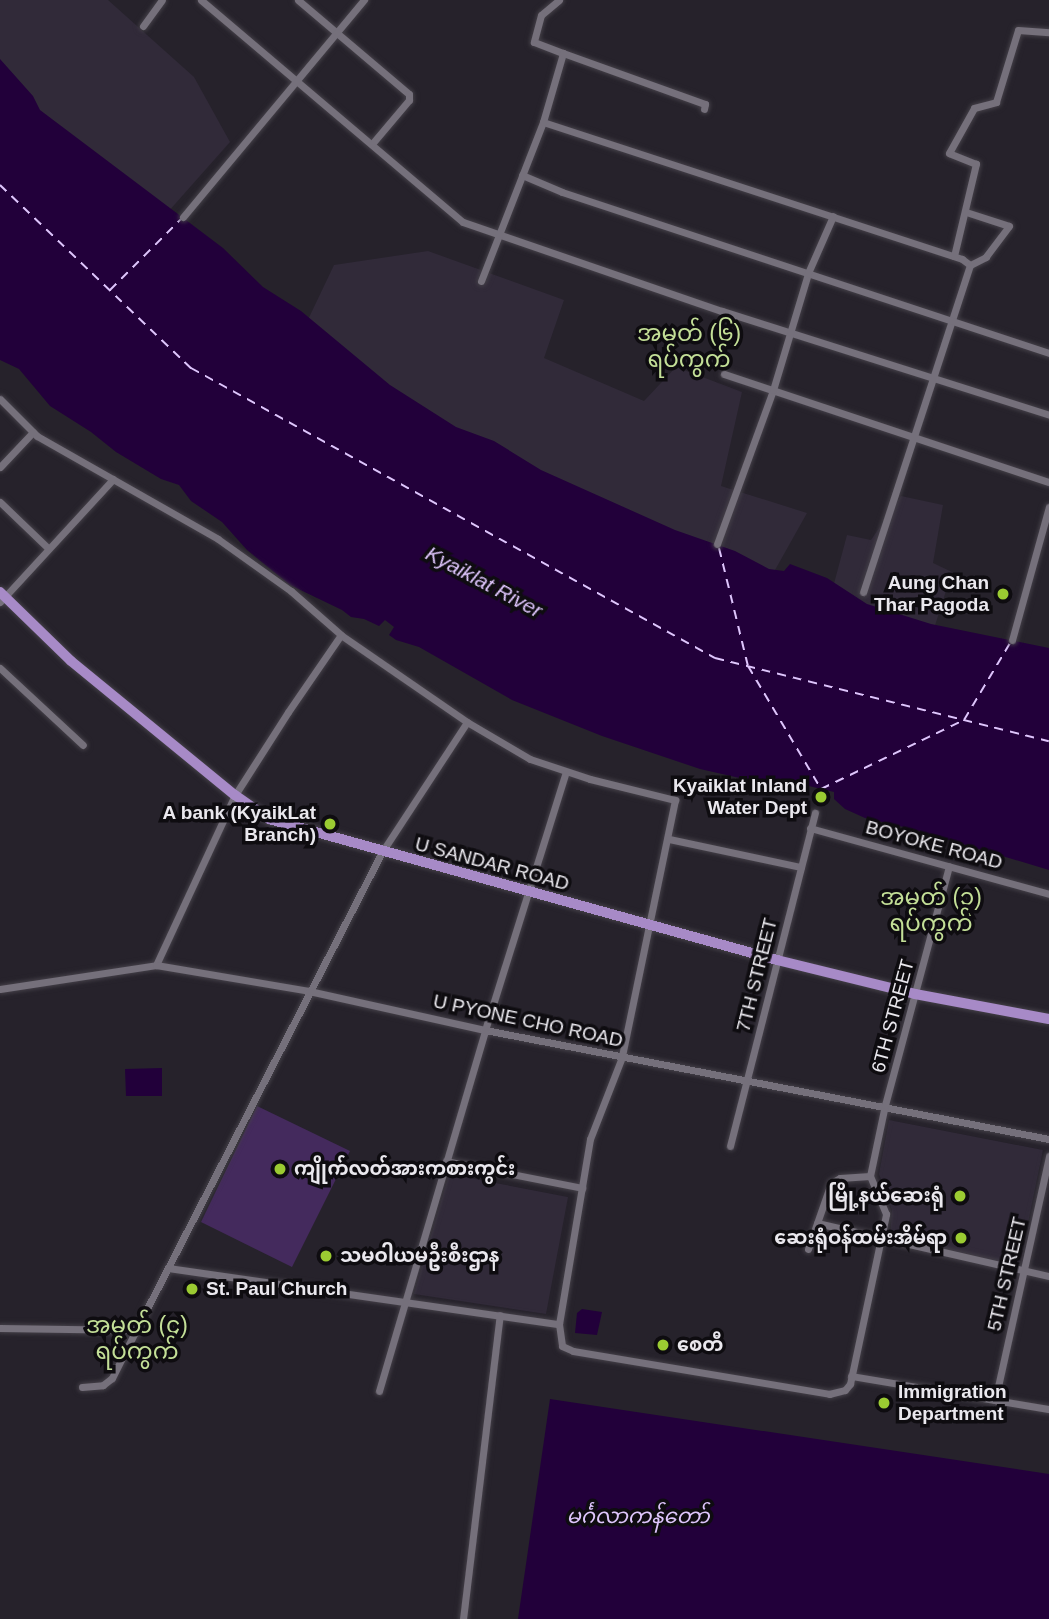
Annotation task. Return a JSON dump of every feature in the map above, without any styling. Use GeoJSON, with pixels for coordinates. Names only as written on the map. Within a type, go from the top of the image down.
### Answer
{"type":"FeatureCollection","features":[{"type":"Feature","properties":{"kind":"main road","name":"U SANDAR ROAD"},"geometry":{"type":"LineString","coordinates":[[2,597],[71,661],[269,819],[778,960],[915,994],[1049,1019]]}},
{"type":"Feature","properties":{"kind":"street"},"geometry":{"type":"LineString","coordinates":[[143,26],[162,0]]}},
{"type":"Feature","properties":{"kind":"street"},"geometry":{"type":"LineString","coordinates":[[201,0],[463,222],[790,333],[1049,415]]}},
{"type":"Feature","properties":{"kind":"street"},"geometry":{"type":"LineString","coordinates":[[298,0],[409,94],[409,100],[372,144]]}},
{"type":"Feature","properties":{"kind":"street"},"geometry":{"type":"LineString","coordinates":[[183,217],[364,0]]}},
{"type":"Feature","properties":{"kind":"street"},"geometry":{"type":"LineString","coordinates":[[559,0],[541,15],[534,42],[705,104],[704,109]]}},
{"type":"Feature","properties":{"kind":"street"},"geometry":{"type":"LineString","coordinates":[[954,256],[976,164],[949,153],[975,108],[996,102],[1018,30],[1049,32]]}},
{"type":"Feature","properties":{"kind":"street"},"geometry":{"type":"LineString","coordinates":[[481,281],[543,122],[563,53]]}},
{"type":"Feature","properties":{"kind":"street"},"geometry":{"type":"LineString","coordinates":[[543,122],[954,256],[970,265]]}},
{"type":"Feature","properties":{"kind":"street"},"geometry":{"type":"LineString","coordinates":[[522,175],[562,192],[1049,353]]}},
{"type":"Feature","properties":{"kind":"street"},"geometry":{"type":"LineString","coordinates":[[863,592],[970,265],[986,257],[1009,226],[966,212]]}},
{"type":"Feature","properties":{"kind":"street"},"geometry":{"type":"LineString","coordinates":[[718,544],[774,390],[808,273],[833,216]]}},
{"type":"Feature","properties":{"kind":"street"},"geometry":{"type":"LineString","coordinates":[[724,374],[915,435],[1049,482]]}},
{"type":"Feature","properties":{"kind":"street"},"geometry":{"type":"LineString","coordinates":[[0,399],[33,432],[218,538],[291,591],[341,635],[467,722],[530,759],[566,772],[673,799],[676,804],[622,1057],[590,1139],[559,1324],[560,1343],[573,1352],[833,1394],[848,1388],[852,1376],[882,1239],[885,1208],[870,1176],[840,1178],[831,1182],[808,1249]]}},
{"type":"Feature","properties":{"kind":"street"},"geometry":{"type":"LineString","coordinates":[[0,467],[33,432]]}},
{"type":"Feature","properties":{"kind":"street"},"geometry":{"type":"LineString","coordinates":[[2,597],[113,479]]}},
{"type":"Feature","properties":{"kind":"street"},"geometry":{"type":"LineString","coordinates":[[0,502],[48,548]]}},
{"type":"Feature","properties":{"kind":"street"},"geometry":{"type":"LineString","coordinates":[[1012,640],[1049,507]]}},
{"type":"Feature","properties":{"kind":"street"},"geometry":{"type":"LineString","coordinates":[[156,965],[236,795],[341,635]]}},
{"type":"Feature","properties":{"kind":"street"},"geometry":{"type":"LineString","coordinates":[[0,668],[83,745]]}},
{"type":"Feature","properties":{"kind":"street"},"geometry":{"type":"LineString","coordinates":[[82,1387],[103,1385],[113,1378],[382,852],[467,722]]}},
{"type":"Feature","properties":{"kind":"street"},"geometry":{"type":"LineString","coordinates":[[379,1391],[485,1030],[566,772]]}},
{"type":"Feature","properties":{"kind":"street","name":"7TH STREET"},"geometry":{"type":"LineString","coordinates":[[730,1146],[814,813]]}},
{"type":"Feature","properties":{"kind":"street","name":"BOYOKE ROAD"},"geometry":{"type":"LineString","coordinates":[[810,828],[1049,894]]}},
{"type":"Feature","properties":{"kind":"street"},"geometry":{"type":"LineString","coordinates":[[669,839],[801,867]]}},
{"type":"Feature","properties":{"kind":"street","name":"6TH STREET"},"geometry":{"type":"LineString","coordinates":[[870,1176],[885,1105],[949,866]]}},
{"type":"Feature","properties":{"kind":"street","name":"U PYONE CHO ROAD"},"geometry":{"type":"LineString","coordinates":[[0,989],[156,965],[309,991],[485,1030],[885,1105],[1049,1139]]}},
{"type":"Feature","properties":{"kind":"street","name":"5TH STREET"},"geometry":{"type":"LineString","coordinates":[[995,1400],[1049,1156]]}},
{"type":"Feature","properties":{"kind":"street"},"geometry":{"type":"LineString","coordinates":[[446,1161],[582,1188]]}},
{"type":"Feature","properties":{"kind":"street"},"geometry":{"type":"LineString","coordinates":[[817,1223],[1049,1276]]}},
{"type":"Feature","properties":{"kind":"street"},"geometry":{"type":"LineString","coordinates":[[168,1268],[559,1324]]}},
{"type":"Feature","properties":{"kind":"street"},"geometry":{"type":"LineString","coordinates":[[463,1619],[500,1315]]}},
{"type":"Feature","properties":{"kind":"street"},"geometry":{"type":"LineString","coordinates":[[0,1328],[136,1330]]}},
{"type":"Feature","properties":{"kind":"street"},"geometry":{"type":"LineString","coordinates":[[852,1376],[1049,1409]]}},
{"type":"Feature","properties":{"kind":"shaded area"},"geometry":{"type":"Polygon","coordinates":[[[0,0],[108,0],[194,77],[230,142],[160,221],[0,77],[0,0]]]}},
{"type":"Feature","properties":{"kind":"shaded area"},"geometry":{"type":"Polygon","coordinates":[[[428,251],[564,300],[544,358],[644,401],[676,367],[742,392],[721,486],[807,513],[770,579],[398,421],[304,328],[334,265],[428,251]]]}},
{"type":"Feature","properties":{"kind":"shaded area"},"geometry":{"type":"Polygon","coordinates":[[[901,496],[943,505],[933,563],[952,572],[932,635],[832,591],[847,535],[871,540],[901,496]]]}},
{"type":"Feature","properties":{"kind":"shaded area"},"geometry":{"type":"Polygon","coordinates":[[[257,1106],[350,1151],[292,1267],[201,1222],[257,1106]]]}},
{"type":"Feature","properties":{"kind":"shaded area","name":"မြို့နယ်ဆေးရုံ"},"geometry":{"type":"Polygon","coordinates":[[[889,1120],[1043,1150],[1019,1266],[890,1237],[892,1210],[879,1174],[889,1120]]]}},
{"type":"Feature","properties":{"kind":"shaded area"},"geometry":{"type":"Polygon","coordinates":[[[449,1174],[568,1197],[546,1314],[414,1294],[449,1174]]]}},
{"type":"Feature","properties":{"kind":"water","name":"Kyaiklat River"},"geometry":{"type":"Polygon","coordinates":[[[0,59],[33,96],[40,110],[223,248],[263,287],[301,311],[390,385],[456,427],[494,441],[541,470],[675,530],[735,551],[769,569],[784,571],[790,564],[827,578],[867,604],[931,624],[1049,648],[1049,870],[912,829],[865,818],[845,809],[834,799],[834,792],[809,786],[806,791],[788,789],[700,769],[602,736],[512,700],[419,647],[396,640],[389,635],[394,627],[385,620],[379,626],[351,617],[290,585],[247,550],[222,522],[191,501],[179,485],[161,479],[116,452],[91,432],[50,406],[19,369],[0,360],[0,59]]]}},
{"type":"Feature","properties":{"kind":"water"},"geometry":{"type":"Polygon","coordinates":[[[162,1068],[162,1096],[126,1096],[125,1069],[162,1068]]]}},
{"type":"Feature","properties":{"kind":"water"},"geometry":{"type":"Polygon","coordinates":[[[582,1309],[602,1312],[597,1335],[575,1333],[577,1313],[582,1309]]]}},
{"type":"Feature","properties":{"kind":"water","name":"မင်္ဂလာကန်တော်"},"geometry":{"type":"Polygon","coordinates":[[[550,1399],[1049,1474],[1049,1619],[518,1619],[550,1399]]]}},
{"type":"Feature","properties":{"kind":"ferry route"},"geometry":{"type":"LineString","coordinates":[[0,185],[191,368],[715,658],[1049,741]]}},
{"type":"Feature","properties":{"kind":"ferry route"},"geometry":{"type":"LineString","coordinates":[[110,290],[182,218]]}},
{"type":"Feature","properties":{"kind":"ferry route"},"geometry":{"type":"LineString","coordinates":[[719,548],[748,666],[821,789],[964,720],[1010,643]]}},
{"type":"Feature","properties":{"kind":"place","name":"Aung Chan Thar Pagoda"},"geometry":{"type":"Point","coordinates":[1003,594]}},
{"type":"Feature","properties":{"kind":"place","name":"Kyaiklat Inland Water Dept"},"geometry":{"type":"Point","coordinates":[821,797]}},
{"type":"Feature","properties":{"kind":"place","name":"A bank (KyaikLat Branch)"},"geometry":{"type":"Point","coordinates":[330,824]}},
{"type":"Feature","properties":{"kind":"place","name":"ကျိုက်လတ်အားကစားကွင်း"},"geometry":{"type":"Point","coordinates":[280,1169]}},
{"type":"Feature","properties":{"kind":"place","name":"မြို့နယ်ဆေးရုံ"},"geometry":{"type":"Point","coordinates":[960,1196]}},
{"type":"Feature","properties":{"kind":"place","name":"ဆေးရုံဝန်ထမ်းအိမ်ရာ"},"geometry":{"type":"Point","coordinates":[961,1238]}},
{"type":"Feature","properties":{"kind":"place","name":"သမဝါယမဦးစီးဌာန"},"geometry":{"type":"Point","coordinates":[326,1256]}},
{"type":"Feature","properties":{"kind":"place","name":"St. Paul Church"},"geometry":{"type":"Point","coordinates":[192,1289]}},
{"type":"Feature","properties":{"kind":"place","name":"စေတီ"},"geometry":{"type":"Point","coordinates":[663,1345]}},
{"type":"Feature","properties":{"kind":"place","name":"Immigration Department"},"geometry":{"type":"Point","coordinates":[884,1403]}},
{"type":"Feature","properties":{"kind":"district","name":"အမှတ် (၆) ရပ်ကွက်"},"geometry":{"type":"Point","coordinates":[689,346]}},
{"type":"Feature","properties":{"kind":"district","name":"အမှတ် (၃) ရပ်ကွက်"},"geometry":{"type":"Point","coordinates":[931,910]}},
{"type":"Feature","properties":{"kind":"district","name":"အမှတ် (၄) ရပ်ကွက်"},"geometry":{"type":"Point","coordinates":[137,1338]}}]}
